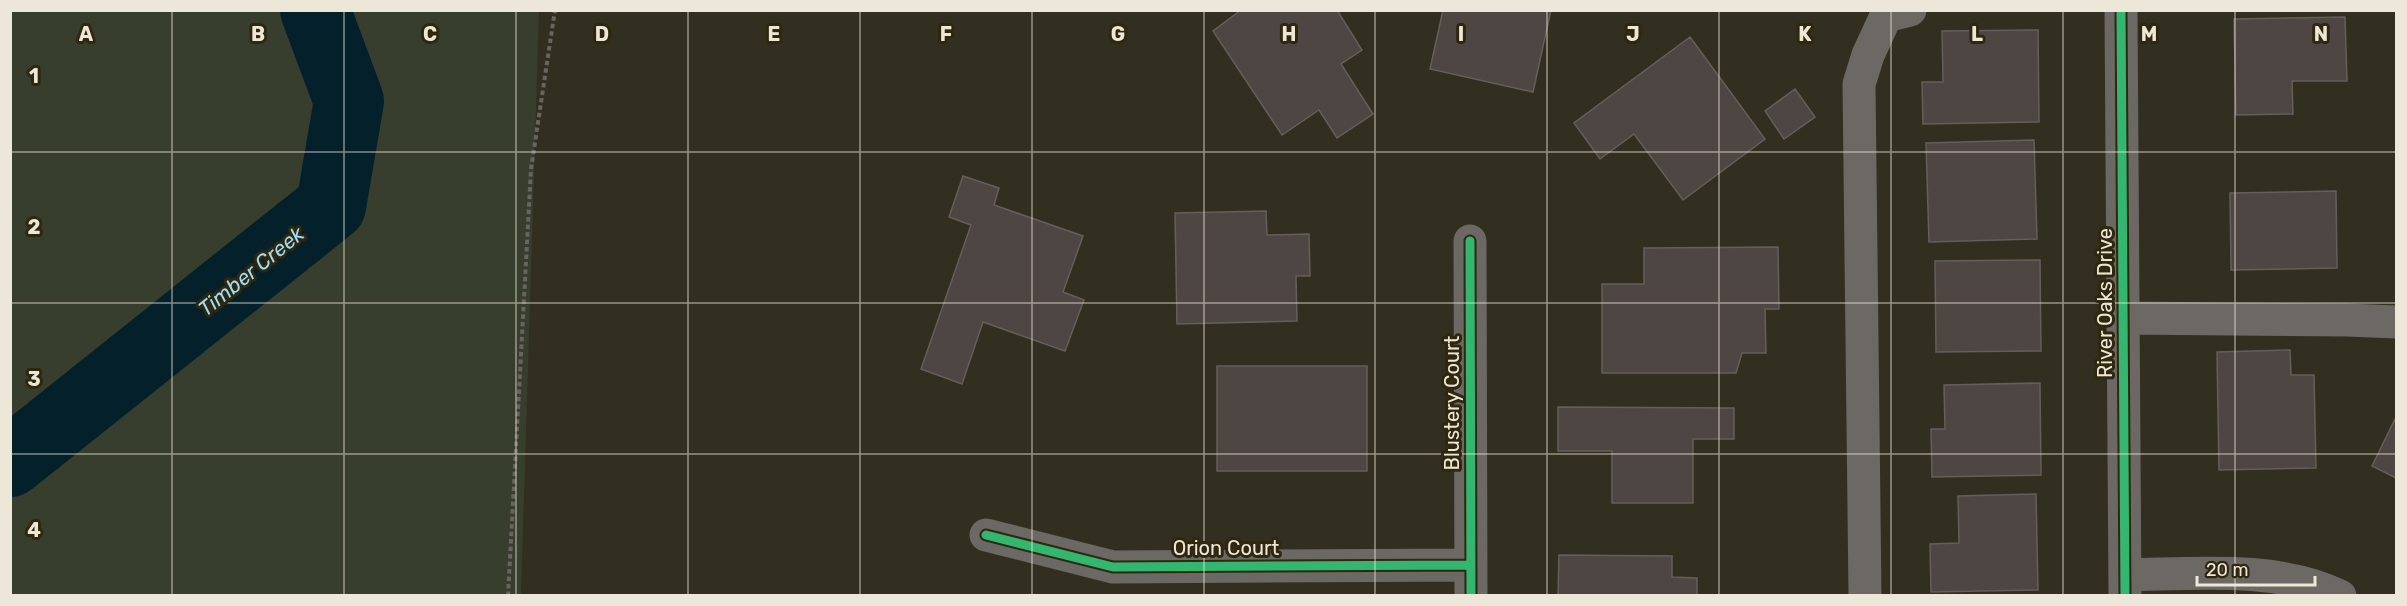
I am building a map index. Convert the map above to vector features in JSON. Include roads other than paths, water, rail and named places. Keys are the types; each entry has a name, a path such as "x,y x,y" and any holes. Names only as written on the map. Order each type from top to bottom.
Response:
{"street":[{"path":"1865,596 1859,84 1868,55 1886,16 1910,10"},
{"name":"River Oaks Drive","path":"2121,10 2125,585"},
{"name":"Blustery Court","path":"1470,241 1471,580"},
{"path":"2123,318 2397,322"},
{"name":"Orion Court","path":"986,535 1113,567 1471,580"},
{"path":"2125,585 2236,573 2283,578 2340,596"}],"waterway":[{"name":"Timber Creek","path":"10,462 331,206 349,101 315,10"}]}
